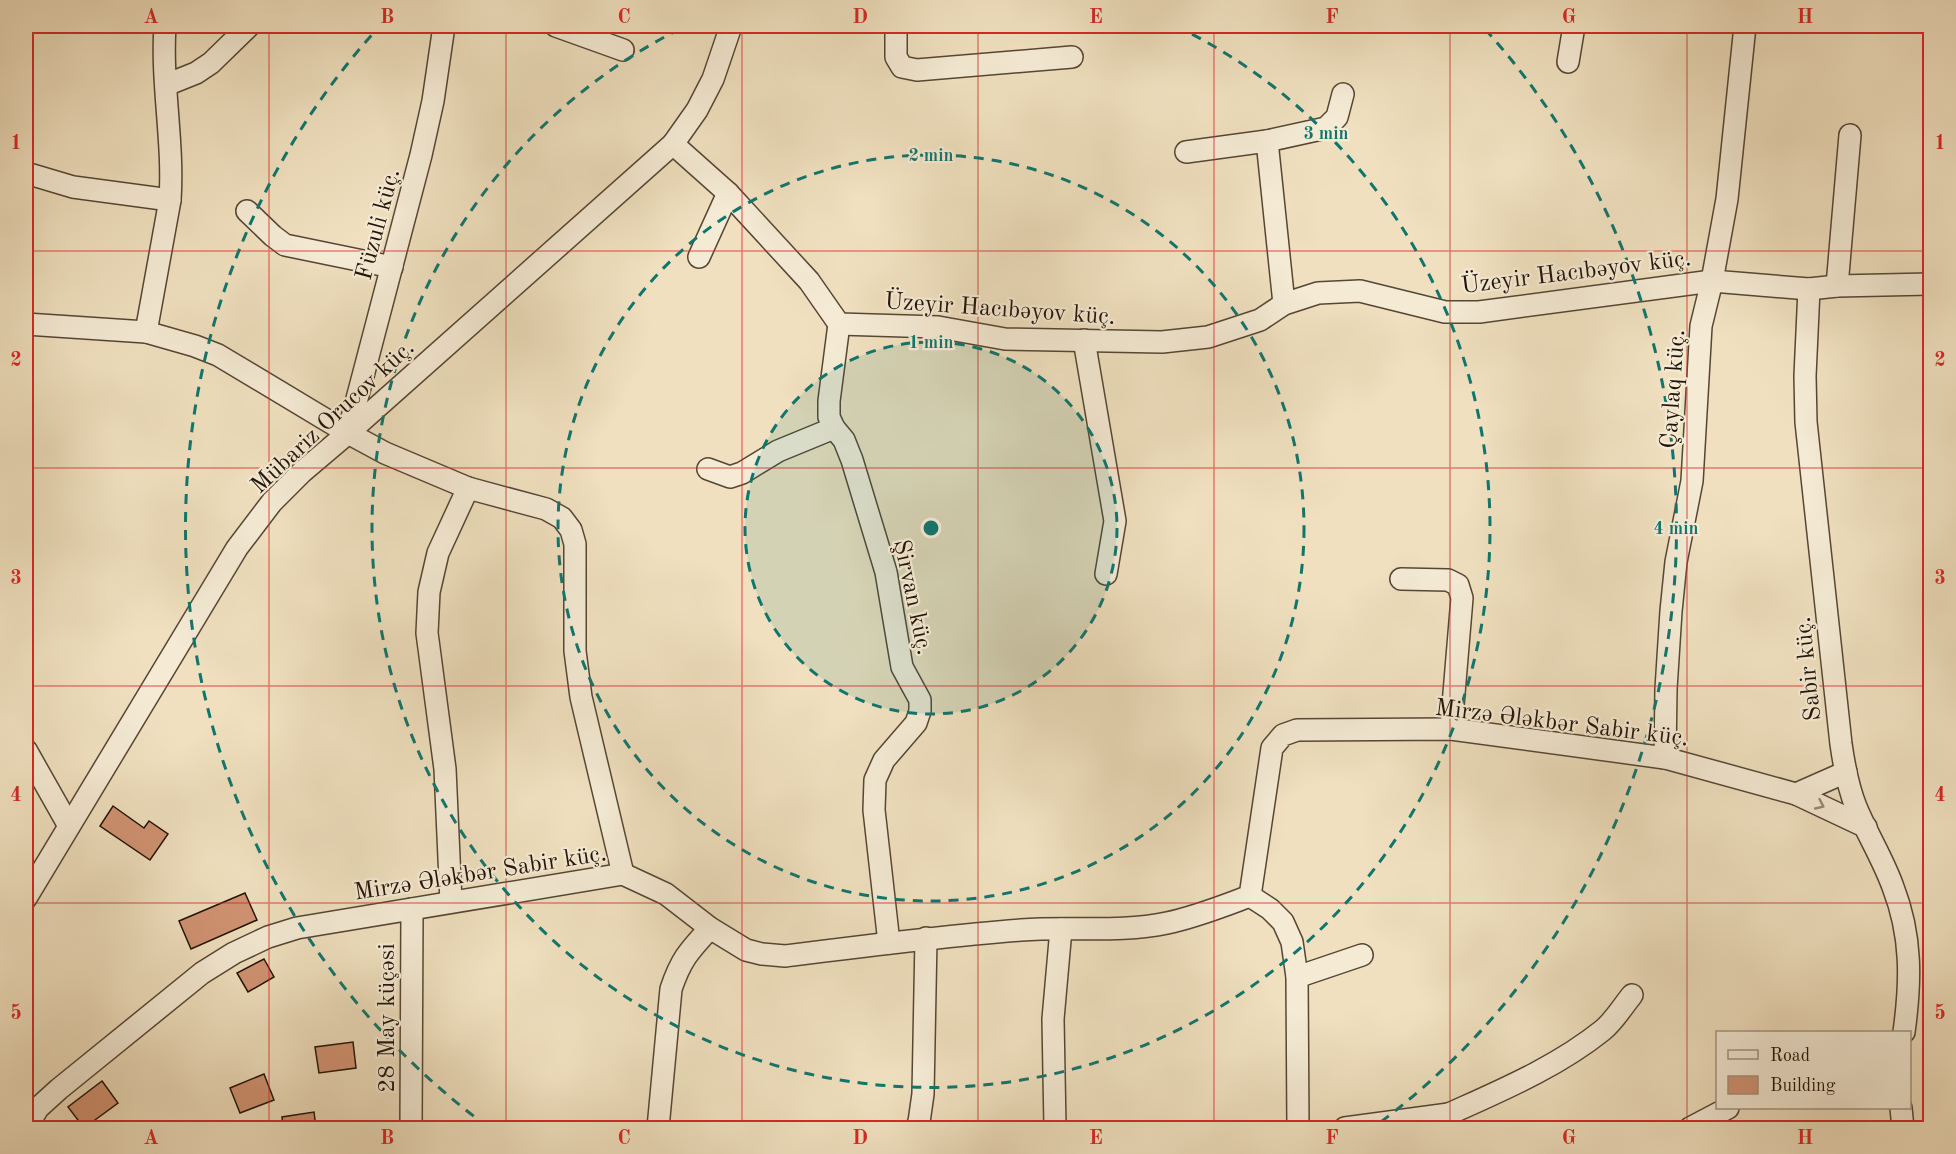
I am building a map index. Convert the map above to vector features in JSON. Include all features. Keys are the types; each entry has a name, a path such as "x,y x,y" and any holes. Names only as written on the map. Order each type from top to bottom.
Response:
{"street":[{"path":"146,332 172,180 165,26"},
{"path":"166,85 196,74 211,63 249,26"},
{"name":"Füzuli küç.","path":"348,433 421,154 433,101 444,26"},
{"path":"556,26 624,50"},
{"name":"Mübariz Orucov küç.","path":"26,898 237,548 272,502 302,472 672,144 697,110 713,78 731,26"},
{"path":"896,26 896,57 902,67 917,70 1072,57"},
{"path":"1568,63 1574,26"},
{"name":"Çaylaq küç.","path":"1665,758 1666,689 1676,562 1692,480 1701,326 1727,199 1745,26"},
{"path":"1186,152 1267,141 1326,128 1337,117 1343,94"},
{"path":"1837,286 1850,135"},
{"path":"1267,141 1284,304"},
{"path":"672,144 728,194 809,281 839,324"},
{"path":"26,173 73,188 170,200"},
{"path":"699,257 728,194"},
{"path":"247,211 285,245 392,267"},
{"name":"Üzeyir Hacıbəyov küç.","path":"839,324 938,327 1005,339 1162,342 1208,337 1260,320 1284,304 1318,293 1360,291 1445,312 1479,312 1712,281 1809,289 1837,286 1930,284"},
{"name":"Sabir küç.","path":"1809,289 1805,376 1806,422 1839,732 1854,801 1890,879 1904,920 1909,953 1910,994 1904,1031"},
{"path":"26,324 146,332 195,346 218,355 385,453 468,488 546,509 562,518 571,530 575,544 575,651 581,697 623,874"},
{"name":"Şirvan küç.","path":"839,324 828,401 829,417 834,428 844,440 852,460 886,572 902,667 920,700 920,711 916,723 884,760 875,780 874,810 889,943"},
{"path":"1084,340 1115,520 1106,573"},
{"path":"708,469 729,477 742,473 778,451 834,428"},
{"path":"450,902 445,769 427,633 429,592 438,553 468,488"},
{"path":"1401,579 1448,580 1458,585 1462,598 1450,729"},
{"name":"Mirzə Ələkbər Sabir küç.","path":"26,1128 38,1108 59,1089 202,973 234,953 268,937 297,928 623,874 666,894 710,928 746,950 785,956 926,938 1025,929 1122,928 1167,924 1201,914 1250,897 1272,748 1283,735 1297,730 1450,729 1665,758 1796,794 1866,827"},
{"path":"26,750 69,826"},
{"path":"1796,794 1846,772"},
{"path":"1250,897 1270,909 1283,922 1292,942 1297,977 1299,1128"},
{"name":"28 May küçəsi","path":"411,1128 412,909"},
{"path":"658,1128 671,988 678,967 710,928"},
{"path":"1055,1128 1053,1019 1061,928"},
{"path":"916,1128 923,1094 926,938"},
{"path":"1297,977 1362,955"},
{"path":"1345,1128 1450,1121 1567,1056 1605,1028 1632,995"},
{"path":"1690,1128 1724,1109"},
{"path":"1901,1109 1903,1128"}],"building":[{"path":"113,806 144,828 149,821 168,834 150,860 100,826"},
{"path":"245,893 257,920 191,949 179,921"},
{"path":"264,959 274,977 248,992 237,973"},
{"path":"353,1042 356,1068 319,1073 315,1047"},
{"path":"264,1074 274,1100 240,1113 230,1088"},
{"path":"102,1081 118,1103 84,1128 68,1107"},
{"path":"314,1112 316,1128 283,1128 282,1117"}]}
